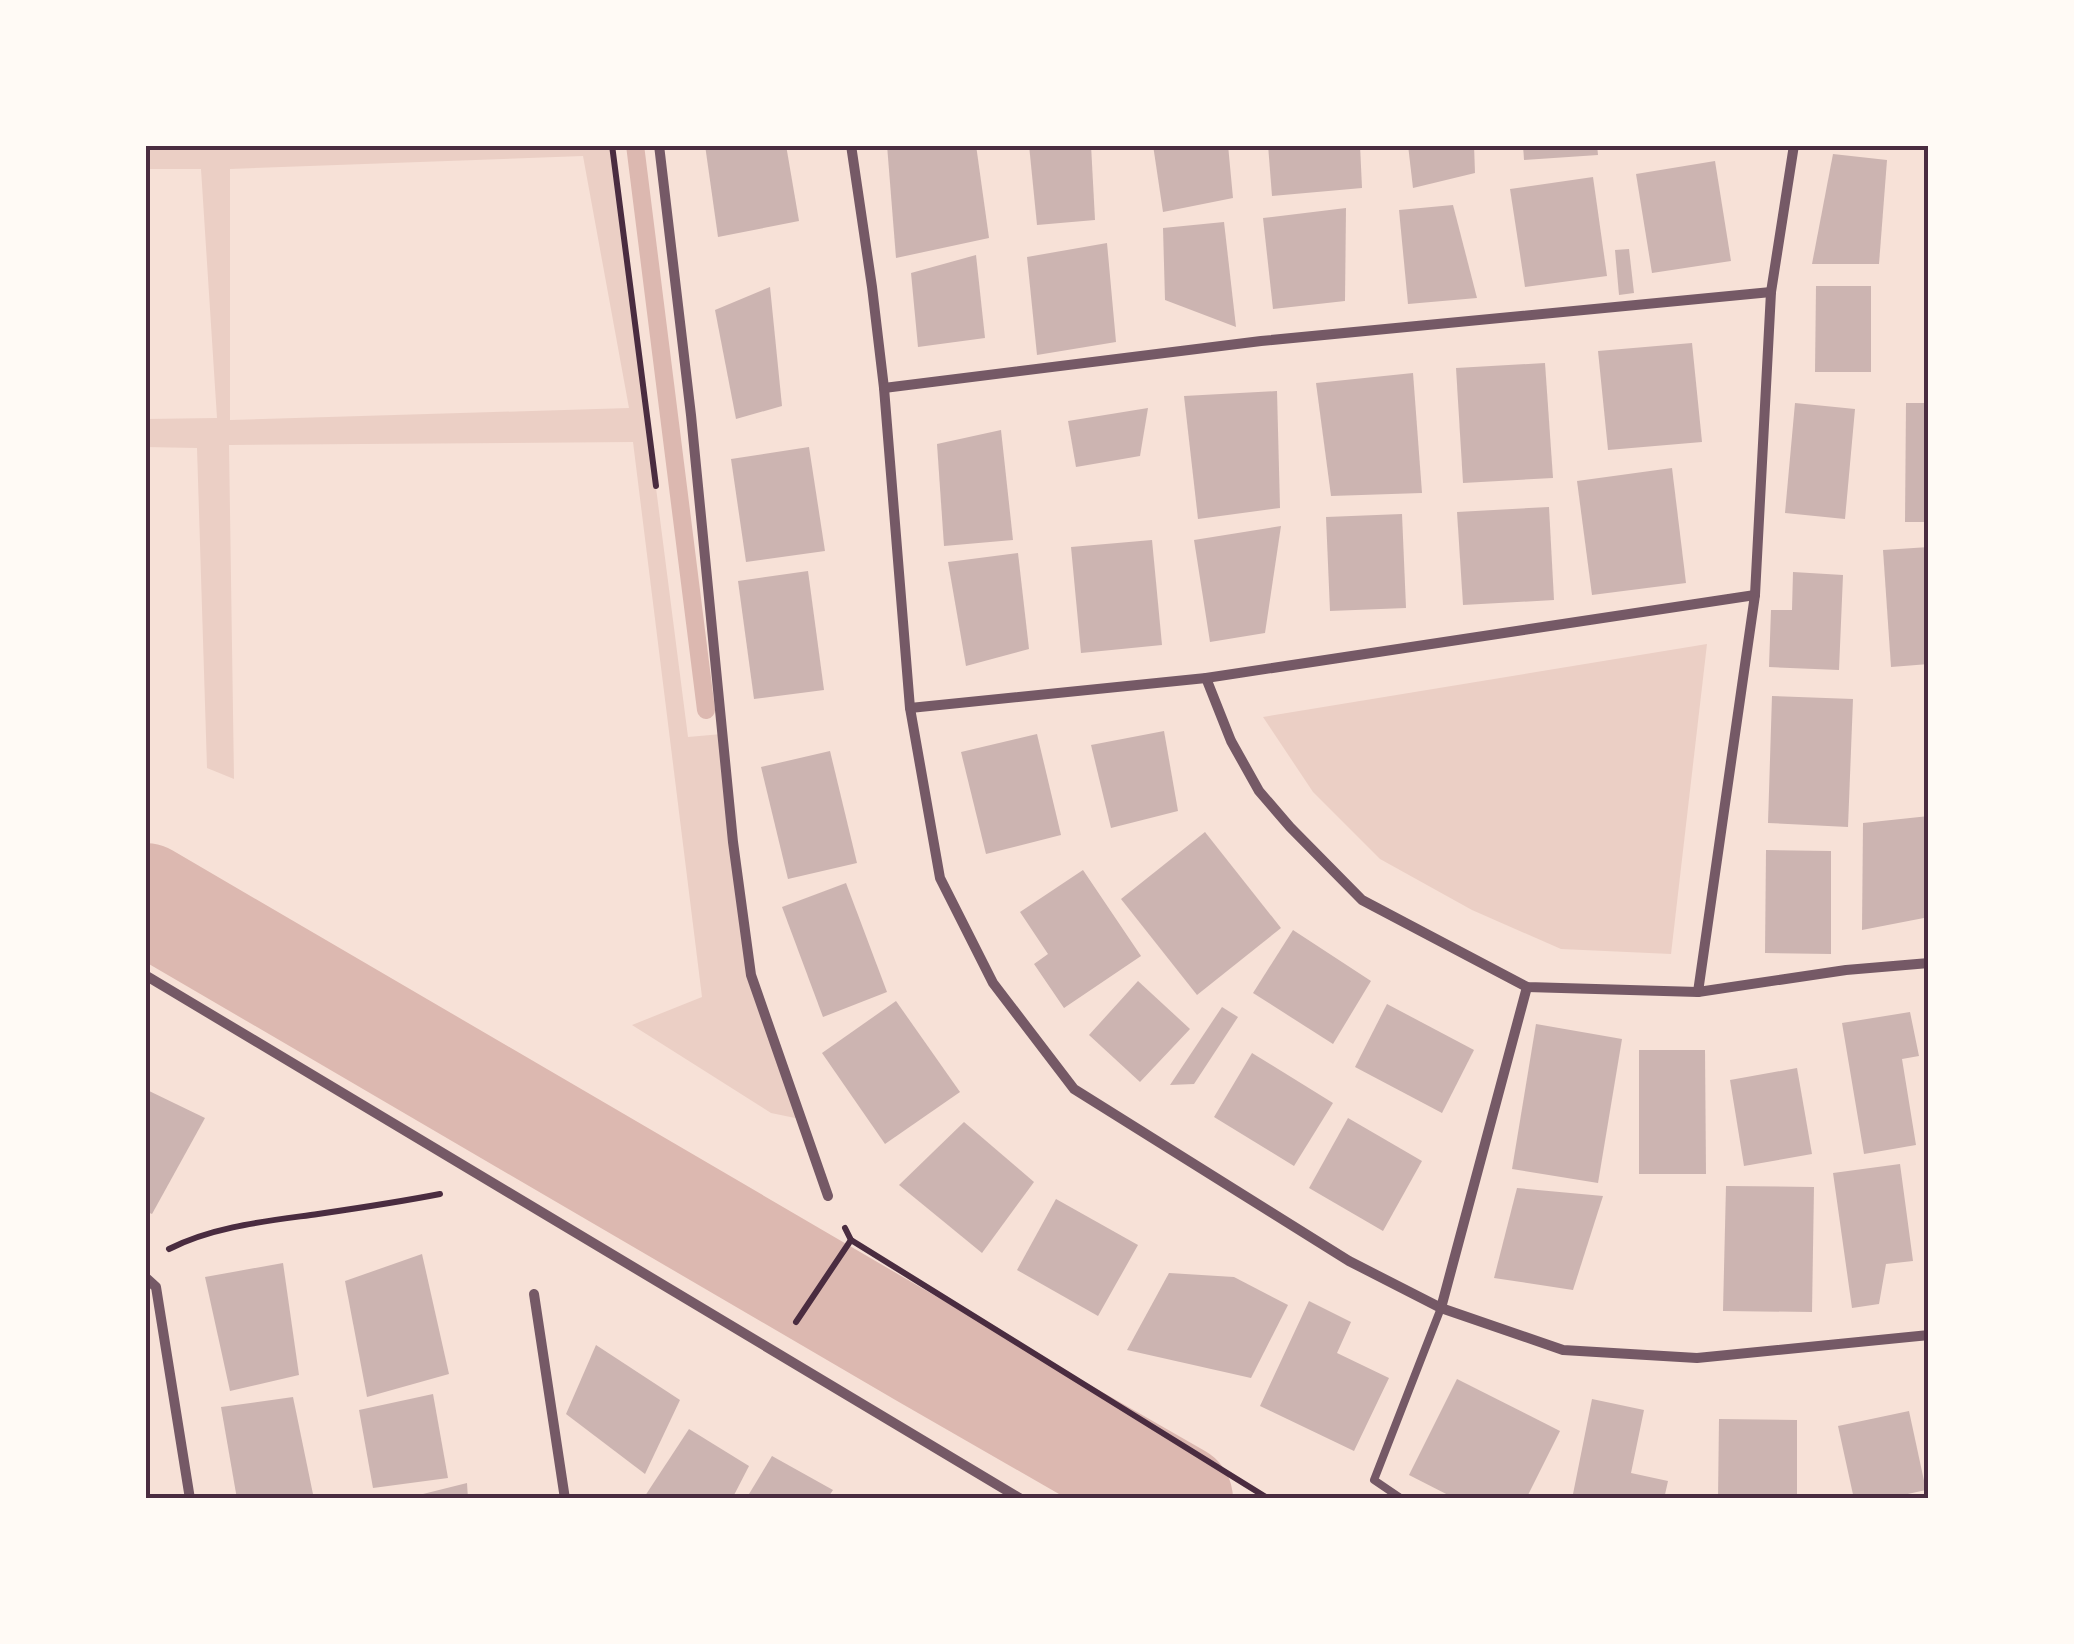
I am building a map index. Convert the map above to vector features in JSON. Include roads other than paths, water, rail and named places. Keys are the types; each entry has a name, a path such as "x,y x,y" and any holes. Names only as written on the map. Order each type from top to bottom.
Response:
{"street":[{"path":"659,145 733,842 752,975 828,1196"},
{"path":"851,145 884,388 910,708 940,878 993,982 1074,1089 1349,1261 1441,1308 1563,1350 1697,1358 1929,1335"},
{"path":"1698,992 1755,595 1771,292 1794,145"},
{"path":"884,388 1261,341 1771,292"},
{"path":"910,708 1206,678 1755,595"},
{"path":"1206,678 1231,741 1259,790 1362,900 1527,987 1698,992 1846,970 1929,963"},
{"path":"145,975 1021,1499"},
{"path":"1441,1308 1527,987"},
{"path":"145,1276 156,1287 190,1499"},
{"path":"534,1294 566,1499"}],"lane":[{"path":"1402,1499 1374,1480 1441,1308"}],"waterway":[{"path":"635,145 706,710"},
{"path":"145,898 1178,1499"}]}
